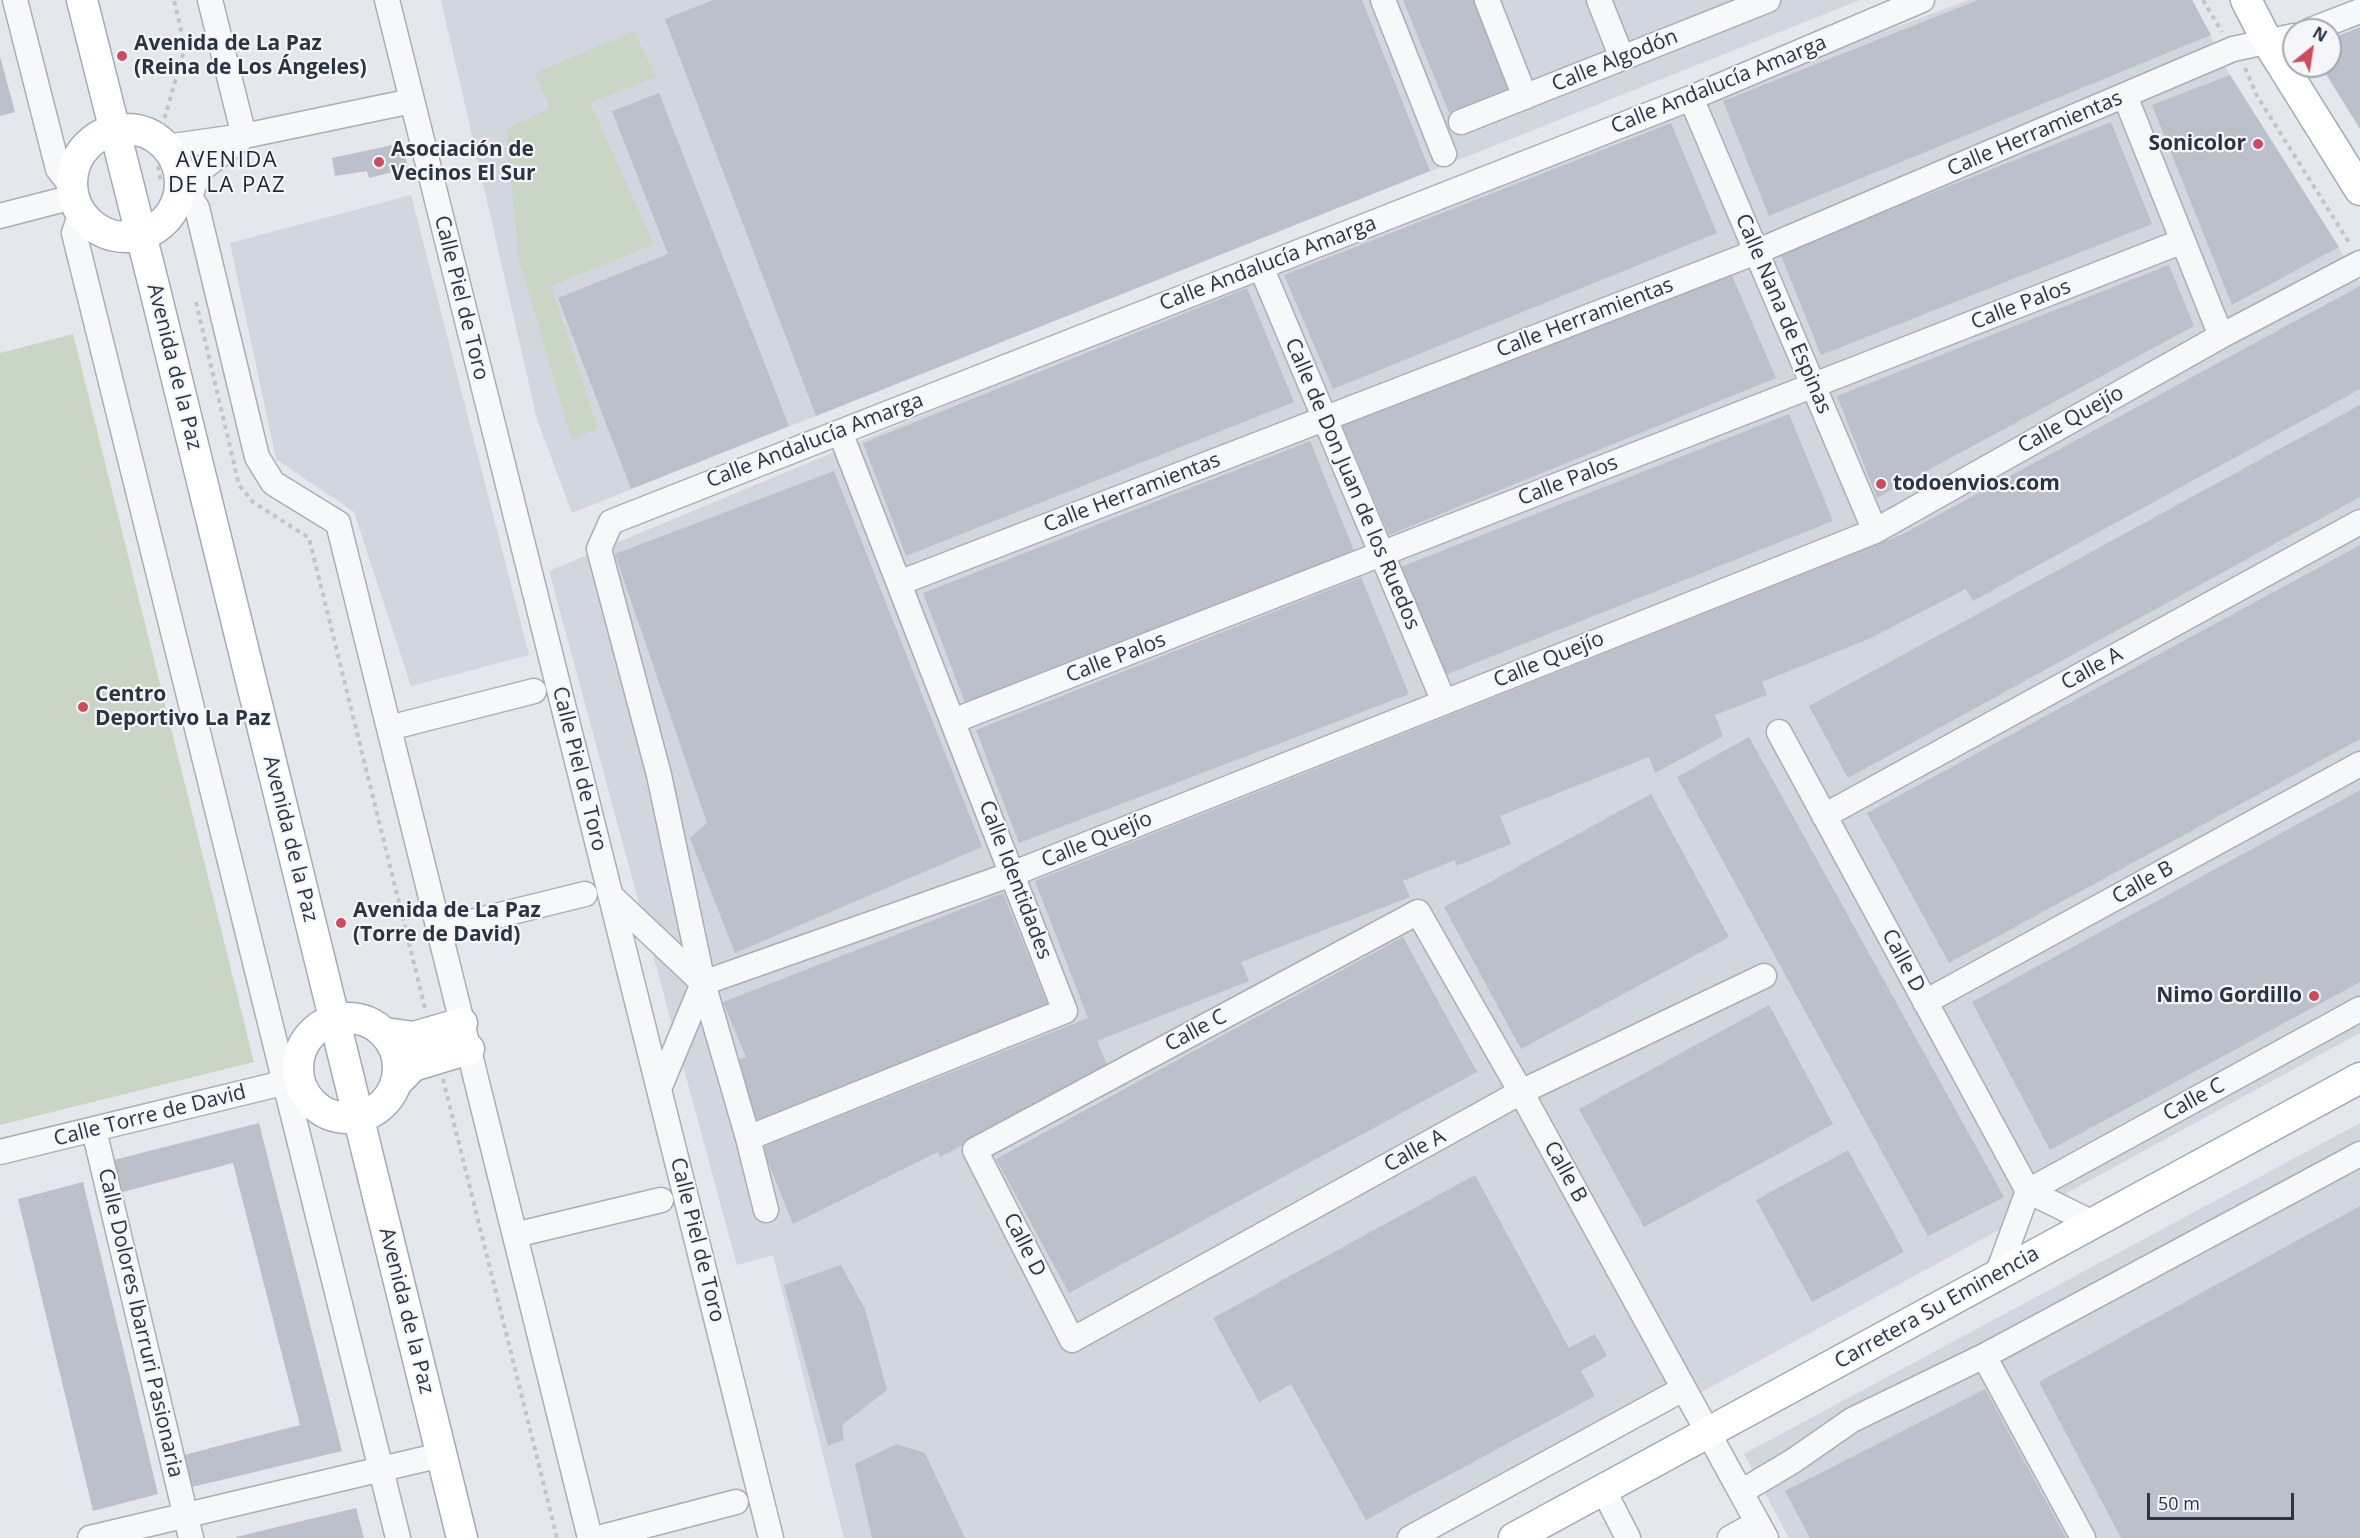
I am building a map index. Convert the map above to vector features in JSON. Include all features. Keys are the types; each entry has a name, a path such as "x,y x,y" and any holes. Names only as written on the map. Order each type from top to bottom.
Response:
{"main road":[{"name":"Avenida de la Paz","path":"82,0 462,1538"},
{"path":"2246,0 2280,39 2360,190"},
{"path":"130,129 145,133 162,143 178,170 182,199 168,218 156,229 124,238 107,234 92,226 75,199 75,165 87,145 114,130 130,129"},
{"path":"397,1082 398,1065 394,1048 385,1034 370,1023 354,1018 334,1020 322,1025 310,1035 302,1048 292,1080 316,1106 329,1115 345,1118 358,1117 377,1110 389,1098 397,1082 435,1045 465,1036"},
{"path":"385,1034 414,1036 435,1045"},
{"name":"Carretera Su Eminencia","path":"1514,1538 2360,1078"}],"street":[{"path":"15,0 57,169 75,199 74,233 292,1080 398,1538"},
{"path":"210,0 244,136"},
{"name":"Calle Piel de Toro","path":"387,0 771,1538"},
{"path":"1383,0 1444,154"},
{"path":"1487,0 1525,97"},
{"path":"1599,0 1622,58"},
{"name":"Calle Algodón","path":"1461,122 1622,58 1714,10 1768,0"},
{"name":"Calle Andalucía Amarga","path":"704,983 659,775 599,549 611,522 1691,98 1922,0"},
{"path":"2342,18 2360,11"},
{"name":"Calle Herramientas","path":"899,583 1756,252 2232,49 2280,39"},
{"path":"2125,96 2221,336"},
{"name":"Calle Nana de Espinas","path":"1691,98 1875,531"},
{"path":"162,143 244,136 412,101"},
{"path":"244,136 200,171 182,199 197,208 257,457 273,483 338,523 590,1538"},
{"path":"0,216 75,199"},
{"name":"Calle Palos","path":"953,721 2183,241"},
{"name":"Calle Quejío","path":"704,983 1012,874 1875,531 2357,257"},
{"name":"Calle de Don Juan de los Ruedos","path":"1261,267 1444,702"},
{"name":"Calle Identidades","path":"748,1138 1065,1011 840,432"},
{"name":"Calle A","path":"1824,816 2360,522"},
{"path":"389,728 534,691"},
{"name":"Calle D","path":"1779,732 2028,1191"},
{"name":"Calle B","path":"1925,1002 2360,764"},
{"path":"439,930 585,894"},
{"path":"611,896 704,983 766,1210"},
{"name":"Calle B","path":"1418,912 1521,1092 1762,1530"},
{"name":"Calle C","path":"975,1150 1418,912"},
{"name":"Calle A","path":"1072,1340 1521,1092 1764,976"},
{"path":"659,1089 704,983"},
{"name":"Calle C","path":"2028,1191 2360,1009"},
{"name":"Calle Torre de David","path":"0,1152 292,1080"},
{"name":"Calle Dolores Ibarruri Pasionaria","path":"94,1130 188,1527"},
{"name":"Calle D","path":"975,1150 1072,1340"},
{"path":"1741,1492 1793,1461 1852,1420 1984,1356 2360,1154"},
{"path":"1997,1275 2028,1191 2093,1224"},
{"path":"515,1235 661,1200"},
{"path":"1984,1356 2083,1538"},
{"path":"1410,1538 1683,1389"},
{"path":"90,1538 188,1527 381,1469 441,1455"},
{"path":"1603,1489 1628,1538"},
{"path":"598,1538 736,1502"},
{"path":"1732,1538 1762,1530"}],"path":[{"path":"174,0 185,47 162,143 156,152 163,191 182,199"},
{"path":"2203,0 2250,76 2257,96 2357,257"},
{"path":"196,299 239,485 253,502 309,538 557,1538"}],"shaded area":[{"path":"441,0 1860,0 572,513 537,419"},
{"path":"1968,0 2192,0 2230,75 2360,282 2360,1033 1434,1538 844,1538 773,1255 737,1265 549,571 1450,195"},
{"path":"411,195 529,655 411,686 354,512 276,459 230,243"},
{"path":"2360,1123 2360,1538 1789,1538 1744,1454"}],"green space":[{"path":"634,31 656,77 590,103 654,244 551,286 598,428 572,440 519,259 506,129 550,108 535,73"},
{"name":"Centro Deportivo La Paz","path":"73,334 254,1062 0,1125 0,353"}],"building":[{"path":"713,0 1362,0 1430,171 816,416 665,19"},
{"path":"1403,0 1474,0 1510,89 1449,113"},
{"path":"1978,0 2192,0 2211,35 1769,216 1723,101"},
{"path":"2360,27 2360,129 2328,78 2342,78 2342,34"},
{"path":"0,56 15,112 0,116"},
{"path":"2230,75 2339,247 2232,305 2152,105"},
{"path":"659,93 789,426 631,489 558,298 668,254 612,111"},
{"path":"2111,122 2152,224 1821,355 1780,253"},
{"path":"1671,123 1717,233 1333,389 1284,275"},
{"name":"Asociación de Vecinos El Sur","path":"402,143 408,168 369,178 367,171 335,176 332,158"},
{"path":"2169,265 2194,326 1877,498 1837,396"},
{"path":"1730,271 1776,378 1389,535 1341,422"},
{"path":"2360,286 2360,389 1973,601 1966,589 1871,638 1762,682 1767,695 1715,715 1723,736 1655,773 1649,757 1500,816 1511,844 1456,866 1455,860 1403,881 1410,897 1241,962 1249,981 1097,1041 1108,1067 940,1157 938,1152 793,1224 762,1147 1088,1018 1035,881 1903,534"},
{"path":"1247,288 1294,402 906,556 863,443"},
{"path":"2360,405 2360,497 1848,778 1809,706"},
{"path":"1789,414 1833,521 1445,675 1401,567"},
{"path":"1310,441 1355,553 966,705 923,593"},
{"path":"834,471 982,847 735,953 690,838 707,823 615,554"},
{"path":"2360,545 2360,739 1949,963 1867,813"},
{"path":"1361,577 1409,694 1019,843 976,730"},
{"path":"1749,737 2004,1197 1928,1236 1677,777"},
{"path":"2360,790 2360,982 2050,1150 1972,1002"},
{"path":"1651,794 1729,937 1521,1049 1444,907"},
{"path":"1003,893 1049,1008 755,1123 732,1063 746,1057 723,1002"},
{"path":"1403,937 1477,1072 1069,1293 996,1159"},
{"path":"1769,1005 1833,1124 1644,1227 1579,1109"},
{"path":"259,1123 342,1451 192,1487 184,1455 300,1425 233,1163 119,1193 110,1161"},
{"path":"1848,1150 1904,1252 1812,1302 1756,1200"},
{"path":"1475,1175 1569,1348 1595,1334 1607,1356 1581,1371 1595,1396 1366,1520 1291,1384 1259,1402 1213,1318"},
{"path":"83,1182 158,1494 93,1511 18,1199"},
{"path":"2360,1206 2360,1538 2121,1538 2039,1382"},
{"path":"841,1265 865,1309 887,1390 842,1425 844,1440 828,1446 784,1285"},
{"path":"1985,1389 2066,1538 1810,1538 1785,1491"},
{"path":"897,1444 925,1453 965,1538 872,1538 855,1464"},
{"path":"356,1508 364,1538 236,1538 236,1537"}],"place":[{"name":"Avenida de La Paz (Reina de Los Ángeles)","path":"122,56"},
{"name":"Sonicolor","path":"2258,144"},
{"name":"Asociación de Vecinos El Sur","path":"379,162"},
{"name":"todoenvios.com","path":"1881,484"},
{"name":"Centro Deportivo La Paz","path":"83,707"},
{"name":"Avenida de La Paz (Torre de David)","path":"341,923"},
{"name":"Nimo Gordillo","path":"2314,996"}],"district":[{"name":"AVENIDA DE LA PAZ","path":"227,174"}]}
